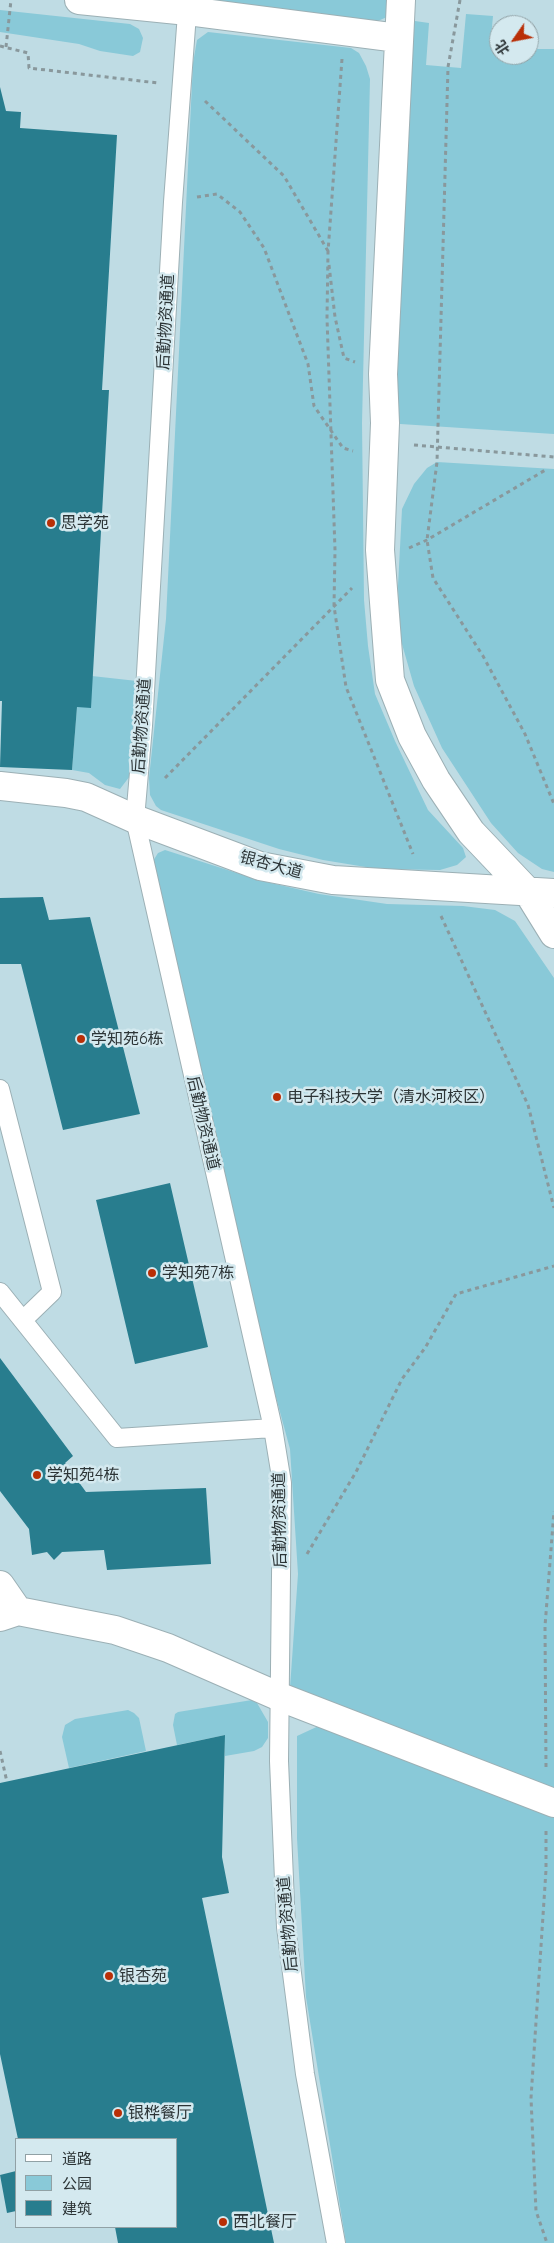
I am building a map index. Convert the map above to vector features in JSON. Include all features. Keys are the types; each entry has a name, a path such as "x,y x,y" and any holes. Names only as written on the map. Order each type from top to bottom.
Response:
{"street":[{"path":"79,0 188,5 398,38"},
{"path":"400,0 384,374 381,559 390,680 412,736 436,780 472,832 541,893 554,934"},
{"name":"银杏大道","path":"0,786 86,797 135,819 260,866 333,880 541,893"},
{"path":"0,1586 9,1614 124,1632 168,1648 280,1697 550,1801"}],"lane":[{"name":"后勤物资通道","path":"188,5 173,202 144,716 135,819 273,1428 282,1484 278,1761 286,1926 305,2074 336,2243"},
{"path":"0,1089 52,1292 23,1320"},
{"path":"0,1292 117,1438 273,1428"}],"path":[{"path":"6,46 11,0"},
{"path":"460,0 448,67 437,448 427,540 433,578 483,656 525,734 554,804"},
{"path":"0,46 28,53 29,68 181,86 210,104 284,176 328,252 335,317 344,358 384,374"},
{"path":"173,202 217,194 240,212 264,248 308,364 314,406 343,448 384,450 437,448 554,457"},
{"path":"162,782 381,559 427,540 547,469"},
{"path":"281,1585 294,1572 333,1513 356,1472 402,1379 425,1348 456,1294 554,1266"},
{"path":"547,2243 536,2211 531,2098 550,1801 546,1626 554,1511"},
{"path":"0,1751 7,1782"}],"shaded area":[{"name":"电子科技大学（清水河校区）","path":"0,0 554,0 554,2243 0,2243"}],"green space":[{"path":"207,0 389,0 387,17 371,24"},
{"path":"0,10 130,24 139,29 143,38 140,52 133,56 100,51 79,44 0,32"},
{"path":"466,14 489,16 489,65 539,65 539,49 554,49 554,434 385,423 408,20 429,23 426,65 461,68"},
{"path":"208,32 351,48 359,53 370,79 362,423 364,600 368,646 375,694 395,741 428,810 463,848 466,857 457,865 440,870 378,869 323,860 279,849 161,810 156,806 150,795 149,778 166,619 193,63 197,40"},
{"path":"437,462 554,469 554,872 542,869 518,853 491,823 442,748 414,686 400,637 398,586 402,509 414,484 427,468"},
{"path":"92,676 137,681 133,772 120,789 105,785 89,773 72,770 77,707"},
{"path":"165,850 262,881 319,894 387,904 463,906 495,910 515,921 554,978 554,1797 290,1688 298,1574 290,1449 267,1364 153,861 158,853"},
{"path":"252,1700 257,1703 268,1722 268,1738 262,1747 254,1751 225,1756 225,1735 177,1745 173,1725 175,1714 178,1712"},
{"path":"128,1710 139,1718 146,1751 69,1768 62,1737 65,1725 75,1719"},
{"path":"323,1724 554,1804 554,2243 346,2243 306,1997 297,1838 297,1736"}],"building":[{"name":"思学苑","path":"0,87 6,111 21,112 20,128 117,135 102,390 109,390 91,708 77,707 72,770 0,767 2,701 0,701"},
{"name":"学知苑6栋","path":"43,897 49,920 90,917 140,1114 63,1130 21,964 0,964 0,898"},
{"name":"学知苑7栋","path":"170,1183 208,1347 135,1364 96,1200"},
{"name":"学知苑4栋","path":"0,1358 73,1456 65,1463 86,1492 206,1488 211,1564 107,1570 104,1550 62,1552 54,1560 47,1552 32,1555 29,1529 0,1491"},
{"name":"银杏苑","path":"225,1735 222,1857 229,1893 202,1898 274,2243 118,2243 115,2228 178,2228 178,2138 18,2138 0,2054 0,1783"},
{"path":"15,2171 15,2211 7,2213 0,2175"}],"place":[{"name":"思学苑","path":"51,523"},
{"name":"学知苑6栋","path":"81,1039"},
{"name":"电子科技大学（清水河校区）","path":"277,1097"},
{"name":"学知苑7栋","path":"152,1273"},
{"name":"学知苑4栋","path":"37,1475"},
{"name":"银杏苑","path":"109,1976"},
{"name":"银桦餐厅","path":"118,2113"},
{"name":"西北餐厅","path":"223,2222"}]}
